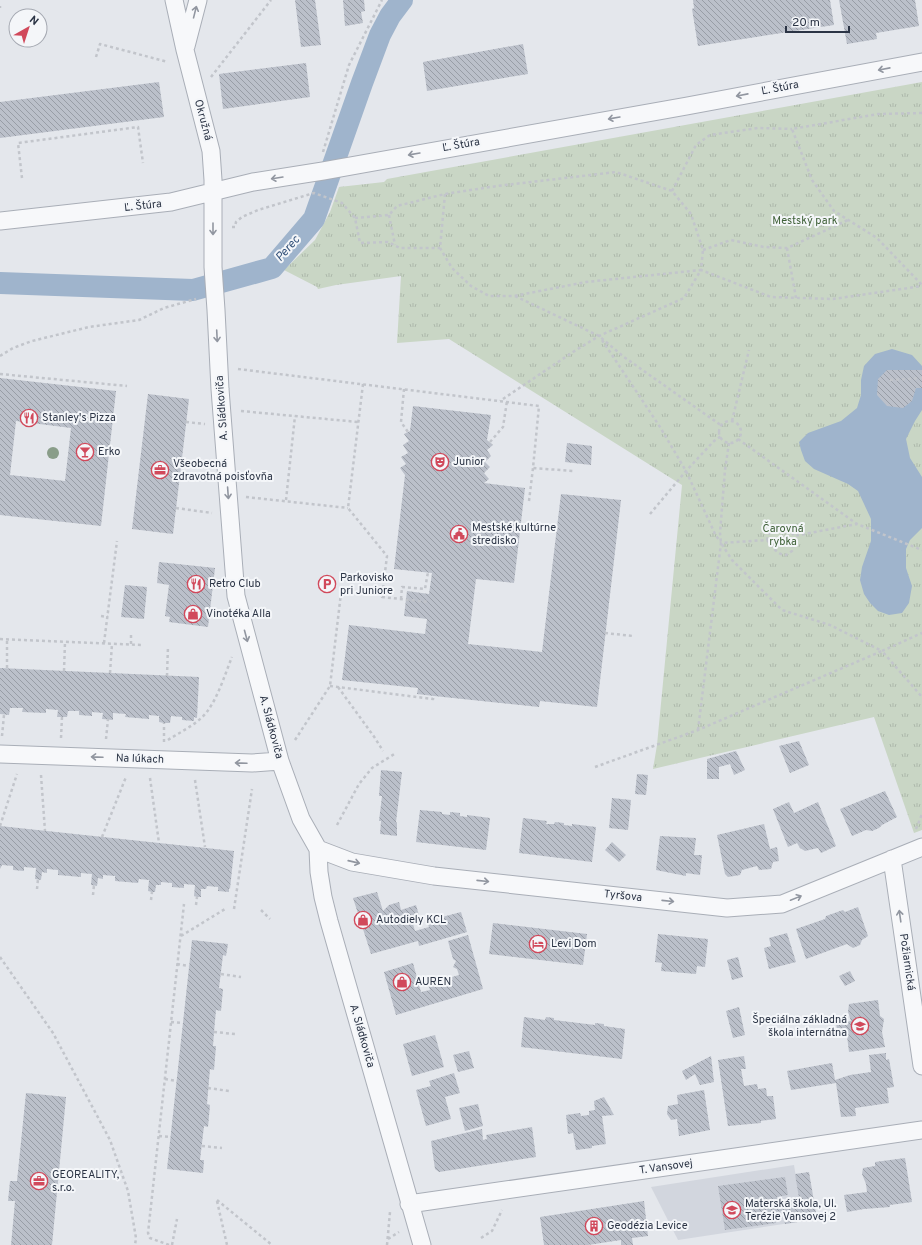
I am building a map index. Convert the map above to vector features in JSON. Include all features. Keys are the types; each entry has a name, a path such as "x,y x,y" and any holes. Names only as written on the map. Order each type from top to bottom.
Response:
{"street":[{"name":"Okružná","path":"174,0 185,50 211,151 213,191"},
{"name":"Okružná","path":"185,50 198,0"},
{"name":"Ľ. Štúra","path":"0,221 171,202 253,182 323,171 687,106 922,62"},
{"name":"A. Sládkoviča","path":"213,191 213,268 209,297 220,389 236,596 277,753 301,818 318,849 319,872 323,897 422,1245"},
{"name":"Na lúkach","path":"1,746 252,763 277,753"},
{"name":"Tyršova","path":"318,849 352,862 434,876 727,908 782,904 892,859 918,840"},
{"name":"Požiarnická","path":"892,859 922,1066"},
{"name":"T. Vansovej","path":"410,1204 922,1130"}],"path":[{"path":"210,78 270,0"},
{"path":"326,144 349,65 382,0"},
{"path":"96,58 100,44 171,63"},
{"path":"672,191 696,145 710,135 758,128 792,129 878,114 922,113"},
{"path":"22,178 18,143 138,127 144,163"},
{"path":"792,129 812,180 834,211 877,238 922,285"},
{"path":"355,218 389,215 397,206 444,194 497,186 616,172 672,191 692,214 703,250 701,270 684,298 599,336 500,401"},
{"path":"235,227 236,222 242,217 258,210 314,193 342,203 355,218 360,243 388,242 400,248 440,248"},
{"path":"444,194 440,248 452,268 471,286 489,296 514,296 586,282 701,270 771,297 832,299 922,285"},
{"path":"389,215 395,245"},
{"path":"703,250 731,240 764,247 787,248 849,220"},
{"path":"787,248 796,298"},
{"path":"514,296 599,336 624,357 722,426"},
{"path":"0,356 12,348 32,340 89,327 139,320 164,308 209,297"},
{"path":"599,336 660,427 686,471 716,536 732,560 782,610 830,625 882,650 922,697"},
{"path":"732,421 749,350"},
{"path":"238,369 539,406 529,501"},
{"path":"0,374 126,386"},
{"path":"890,380 922,378"},
{"path":"348,508 363,384"},
{"path":"404,389 401,422 408,432"},
{"path":"490,442 503,427 507,401"},
{"path":"239,411 358,422"},
{"path":"286,500 295,416"},
{"path":"732,421 737,424 741,430 741,433 738,439 729,443 726,442 721,436 720,429 726,422 732,421"},
{"path":"186,422 209,425"},
{"path":"650,514 686,471 714,441 721,436"},
{"path":"738,439 857,524 922,550"},
{"path":"698,730 721,543 720,533 725,470 729,443"},
{"path":"533,468 573,471"},
{"path":"242,496 348,508 387,556 382,597 428,602"},
{"path":"176,508 214,513"},
{"path":"794,536 857,524"},
{"path":"780,525 787,526 794,536 792,551 786,555 782,555 777,552 767,540 773,528 780,525"},
{"path":"721,543 767,540"},
{"path":"104,643 117,541"},
{"path":"401,599 402,587 426,590 428,572"},
{"path":"293,743 330,686 341,593"},
{"path":"101,616 108,617"},
{"path":"605,633 633,636"},
{"path":"595,767 698,730 922,633"},
{"path":"131,635 131,644"},
{"path":"0,639 142,645"},
{"path":"6,668 7,640"},
{"path":"64,671 65,642"},
{"path":"110,673 112,644"},
{"path":"167,676 168,646"},
{"path":"164,742 196,722 205,713 213,701 232,657"},
{"path":"330,686 434,699 434,696"},
{"path":"338,687 383,751"},
{"path":"1,746 4,715"},
{"path":"60,742 62,717"},
{"path":"106,744 108,719"},
{"path":"163,747 164,722"},
{"path":"337,825 359,784 372,768 396,753"},
{"path":"0,826 19,769"},
{"path":"40,771 45,831"},
{"path":"102,837 127,775"},
{"path":"150,776 159,843"},
{"path":"195,778 205,847"},
{"path":"234,909 252,789"},
{"path":"918,840 922,814"},
{"path":"37,889 38,879"},
{"path":"93,895 94,885"},
{"path":"151,900 152,892"},
{"path":"196,905 197,897"},
{"path":"177,1219 170,1245 150,1238 148,1232 184,904"},
{"path":"180,936 225,909"},
{"path":"260,910 270,919"},
{"path":"0,957 53,1033 110,1140 128,1191 136,1238 135,1245"},
{"path":"177,964 190,966"},
{"path":"221,974 241,977"},
{"path":"171,1022 183,1023"},
{"path":"214,1032 235,1034"},
{"path":"165,1079 177,1081"},
{"path":"208,1088 229,1090"},
{"path":"159,1136 171,1137"},
{"path":"202,1146 222,1148"},
{"path":"227,1245 217,1200 272,1245"},
{"path":"387,1245 391,1209"},
{"path":"480,1238 492,1231 502,1209"},
{"path":"388,1240 403,1230"}],"shaded area":[{"name":"Materská škola, Ul. Terézie Vansovej 2","path":"794,1165 803,1221 678,1240 651,1187"}],"green space":[{"path":"922,82 922,830 914,833 874,717 653,769 657,745 682,485 449,339 397,343 401,276 318,289 317,287 284,270 315,240 330,212 339,187 384,182 387,179"}],"water":[{"path":"892,349 912,355 922,366 922,410 906,439 910,458 922,477 922,528 910,540 906,549 906,568 912,586 909,603 902,613 889,615 878,611 870,603 864,594 860,580 862,567 871,541 871,519 858,491 848,484 814,469 805,461 799,442 808,433 841,421 857,408 861,395 861,380 864,366 875,354"}],"building":[{"path":"295,0 315,0 321,45 301,47"},
{"path":"343,0 364,0 365,11 361,12 363,23 345,26"},
{"path":"693,0 830,0 834,25 698,46 692,9 694,8"},
{"path":"839,0 915,0 919,26 876,33 877,39 847,44"},
{"path":"523,44 528,74 427,91 423,62"},
{"path":"306,63 310,97 223,109 219,74"},
{"path":"159,82 164,117 0,138 0,102"},
{"path":"887,370 922,370 922,388 916,388 912,401 903,408 887,406 877,395 878,379"},
{"path":"0,378 116,391 101,526 0,515","holes":["16,421 71,428 65,481 10,475"]},
{"path":"148,394 189,399 173,534 132,529"},
{"name":"Mestské kultúrne stredisko","path":"413,406 491,415 487,440 493,445 487,450 491,456 485,462 490,467 484,473 489,479 484,483 525,488 514,583 476,579 468,644 542,652 561,494 621,500 597,707 540,701 539,707 434,696 417,694 418,688 342,680 349,625 425,634 427,619 404,616 407,591 429,594 432,573 394,569 405,475 400,468 406,464 401,457 408,453 403,445 409,441 404,434 410,431"},
{"path":"567,443 592,446 591,465 565,462"},
{"path":"159,562 215,568 208,627 169,622 170,617 165,616 169,585 157,583"},
{"path":"125,585 147,587 144,619 121,617"},
{"path":"0,668 199,677 197,718 194,717 194,721 182,720 182,717 171,716 170,723 164,723 159,722 159,716 149,715 149,719 125,717 126,714 113,713 113,720 102,719 103,713 92,712 92,716 79,715 79,711 68,711 67,717 57,717 58,710 46,709 46,713 22,712 23,708 10,708 9,715 0,714"},
{"path":"799,741 809,765 790,773 779,746"},
{"path":"736,751 745,770 734,775 730,764 719,767 719,779 707,779 707,759"},
{"path":"381,770 402,772 396,822 397,836 380,834 381,821 379,821 382,796 379,796"},
{"path":"637,774 648,775 646,795 635,794"},
{"path":"885,791 897,817 872,831 866,830 852,836 840,809"},
{"path":"612,798 631,800 628,830 609,828"},
{"path":"789,802 794,813 818,802 836,846 821,853 818,848 805,851 800,848 797,843 788,847 773,809"},
{"path":"420,810 442,812 442,814 450,815 450,812 460,813 460,816 467,817 467,815 490,818 486,850 416,842"},
{"path":"523,818 547,821 546,824 554,824 555,822 572,826 572,824 596,827 592,862 519,853"},
{"path":"764,824 770,849 777,847 779,861 773,862 771,869 759,870 757,866 742,870 740,875 728,877 725,874 717,835"},
{"path":"0,826 234,851 230,889 229,888 229,892 218,891 218,887 207,886 206,889 201,889 201,897 197,897 194,896 195,885 184,884 184,888 172,887 172,883 161,882 161,885 156,885 155,892 152,892 148,891 149,880 139,879 138,883 115,881 115,876 103,875 103,879 98,878 97,886 91,885 92,874 81,873 81,877 58,875 58,870 47,869 47,873 42,872 41,880 35,879 36,868 24,867 24,871 13,870 13,866 2,865 0,869"},
{"path":"660,836 696,838 694,855 702,855 700,875 686,873 686,876 656,870"},
{"path":"612,842 626,855 619,862 605,850"},
{"path":"377,892 383,911 389,905 399,902 401,910 416,905 421,922 413,924 415,931 429,927 427,921 461,912 467,932 419,946 418,941 371,954 353,898"},
{"path":"858,907 868,936 862,940 860,945 853,948 847,944 806,959 796,929 825,919 826,916 843,910 845,912"},
{"name":"Levi Dom","path":"493,923 587,934 583,965 489,954"},
{"path":"787,933 796,962 769,969 764,948 771,946 769,938"},
{"path":"658,934 708,939 705,967 697,966 696,974 661,971 662,963 655,962"},
{"path":"468,935 483,989 396,1015 384,972 413,963 421,992 430,990 428,984 459,975 457,969 453,967 456,961 453,959 448,941"},
{"path":"192,940 228,944 226,956 223,955 219,988 223,989 221,1011 216,1010 213,1046 216,1046 214,1070 210,1069 207,1104 210,1105 208,1127 204,1126 200,1160 204,1160 203,1173 167,1169"},
{"path":"738,957 743,977 732,980 727,960"},
{"path":"850,971 855,981 845,986 839,976"},
{"name":"Špeciálna základná škola internátna","path":"878,1000 880,1016 884,1019 882,1032 885,1047 849,1052 846,1028 837,1029 836,1023 851,1021 848,1012 849,1004"},
{"path":"739,1007 745,1035 733,1038 726,1011"},
{"path":"524,1017 545,1020 546,1017 554,1018 554,1020 595,1025 595,1023 604,1024 604,1026 625,1029 622,1059 521,1047"},
{"path":"435,1035 444,1067 412,1076 403,1044"},
{"path":"469,1051 474,1068 458,1072 453,1055"},
{"path":"886,1053 886,1060 889,1059 894,1087 887,1088 889,1103 855,1108 856,1116 841,1117 836,1083 791,1090 787,1071 832,1063 835,1080 850,1075 871,1072 869,1055"},
{"path":"711,1056 714,1082 700,1085 695,1074 686,1080 682,1071"},
{"path":"744,1056 746,1069 741,1069 744,1086 757,1084 758,1089 766,1088 767,1096 773,1096 776,1119 761,1121 761,1123 728,1126 718,1060"},
{"path":"454,1073 460,1093 445,1097 451,1119 426,1126 416,1090 431,1086 429,1081"},
{"path":"704,1090 710,1130 679,1136 677,1119 671,1120 667,1114 668,1106 678,1104 677,1095"},
{"path":"26,1093 66,1097 52,1245 11,1245 15,1201 8,1201 10,1181 17,1181"},
{"path":"604,1097 614,1115 602,1116 606,1144 576,1150 573,1133 568,1134 566,1115 580,1113 581,1116 589,1115 589,1111 595,1110 594,1101"},
{"path":"478,1104 483,1126 465,1131 459,1108"},
{"path":"532,1127 536,1157 439,1172 435,1169 431,1141 482,1129 483,1140 487,1139 486,1135"},
{"path":"905,1158 912,1202 890,1205 890,1207 847,1212 844,1195 867,1192 862,1174 863,1168 875,1166 875,1162"},
{"path":"809,1172 817,1219 785,1224 783,1211 775,1212 776,1223 725,1230 718,1186 785,1177 788,1195 777,1197 777,1201 799,1198 795,1174"},
{"name":"Geodézia Levice","path":"644,1201 648,1236 632,1238 633,1245 621,1245 621,1240 588,1245 544,1245 540,1217"}],"waterway":[{"name":"Perec","path":"0,283 193,290 272,268 314,219 380,35 390,16 402,0"}],"place":[{"name":"Stanley's Pizza","path":"29,418"},
{"name":"Erko","path":"85,452"},
{"name":"Junior","path":"440,462"},
{"name":"Všeobecná zdravotná poisťovňa","path":"160,470"},
{"name":"Mestské kultúrne stredisko","path":"459,534"},
{"name":"Retro Club","path":"196,584"},
{"name":"Parkovisko pri Juniore","path":"327,584"},
{"name":"Vinotéka Alla","path":"193,614"},
{"name":"Autodiely KCL","path":"363,920"},
{"name":"Levi Dom","path":"538,944"},
{"name":"AUREN","path":"402,982"},
{"name":"Špeciálna základná škola internátna","path":"860,1026"},
{"name":"GEOREALITY, s.r.o.","path":"39,1181"},
{"name":"Materská škola, Ul. Terézie Vansovej 2","path":"732,1210"},
{"name":"Geodézia Levice","path":"594,1226"}],"park label":[{"name":"Mestský park","path":"805,221"},
{"name":"Čarovná rybka","path":"783,535"}]}
